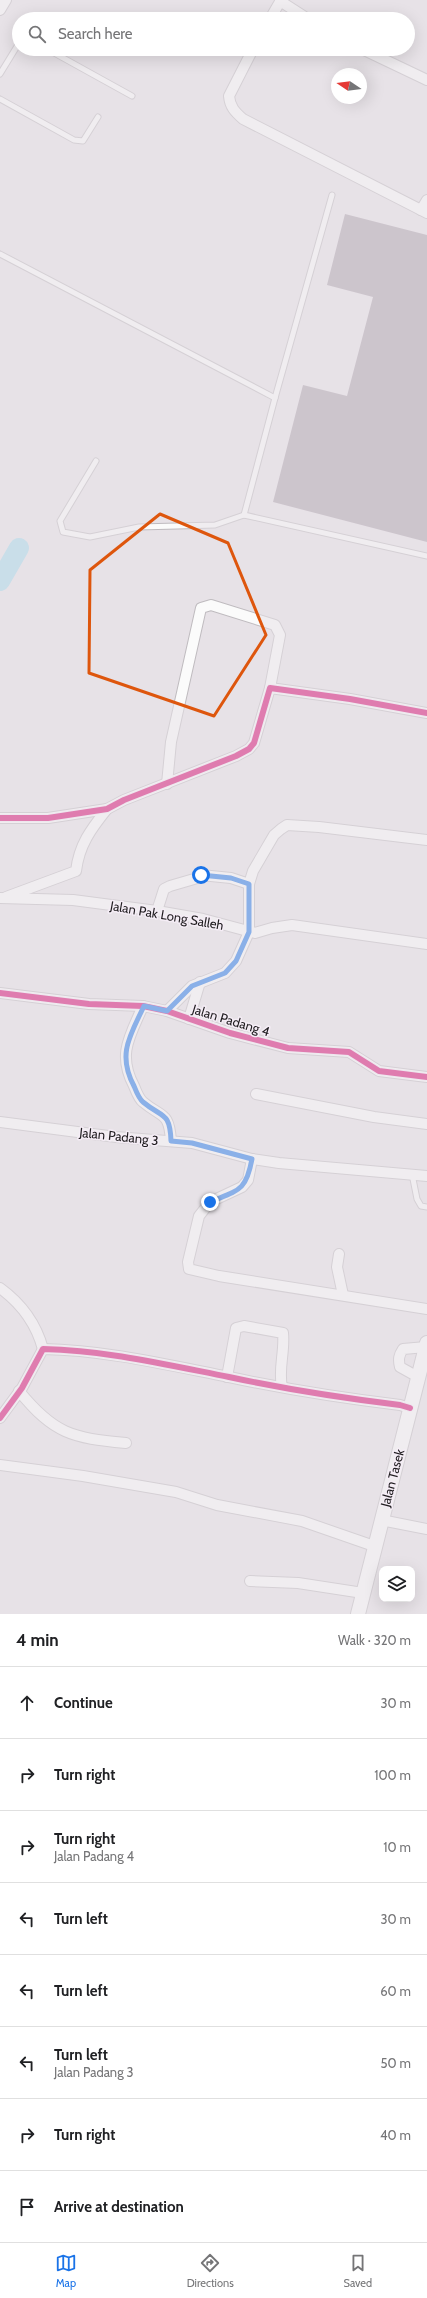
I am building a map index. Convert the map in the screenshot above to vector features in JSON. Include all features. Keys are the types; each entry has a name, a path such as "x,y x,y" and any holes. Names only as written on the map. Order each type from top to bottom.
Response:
{"main road":[{"name":"Jalan Tasek","path":"358,1614 426,1345"}],"street":[{"path":"0,10 6,0"},
{"path":"274,12 280,1 297,12"},
{"path":"250,56 229,96 230,105 236,114 243,119 424,211 427,200"},
{"path":"377,56 427,80"},
{"path":"0,818 48,818 107,809 124,800 167,784 248,749 256,738 270,688 280,635 275,625 211,605 201,608 171,742 167,784"},
{"path":"270,688 350,699 427,713"},
{"path":"2,898 76,871 78,853 88,832 107,809"},
{"path":"167,1011 192,986 225,973 236,961 249,932 249,884 253,871 274,836 287,826 319,827 427,840"},
{"path":"157,911 164,889 194,880 201,875 231,878 249,884"},
{"name":"Jalan Pak Long Salleh","path":"2,898 73,900 157,911 203,919 255,933 272,928 292,926 427,944"},
{"path":"189,1019 200,982"},
{"name":"Jalan Padang 4","path":"0,993 89,1004 144,1006 167,1011 230,1033 288,1048 349,1052 379,1071 427,1077"},
{"path":"144,1006 126,1046 125,1060 131,1080 142,1101 165,1115 170,1128 171,1141"},
{"path":"256,1094 374,1117 427,1124"},
{"name":"Jalan Padang 3","path":"0,1122 116,1137 192,1143 252,1159 427,1176"},
{"path":"252,1159 248,1180 242,1187 210,1202 200,1216 188,1262 189,1269 220,1276 427,1310"},
{"path":"339,1254 337,1267 343,1295"},
{"path":"0,1288 26,1311 38,1330 43,1349 19,1391 0,1418"},
{"path":"227,1377 236,1328 244,1326 264,1329 283,1333 284,1344 280,1376 282,1387"},
{"path":"418,1377 400,1367 398,1360 404,1348 426,1345"},
{"path":"43,1349 84,1352 160,1363 282,1387 400,1405 410,1408"},
{"path":"19,1391 34,1409 52,1425 75,1436 126,1443"},
{"path":"0,1465 82,1476 176,1492 217,1505 302,1521 374,1546"},
{"path":"381,1520 427,1529"},
{"path":"250,1581 298,1583 363,1593"}],"lane":[{"path":"0,74 12,54"},
{"path":"60,56 132,96"},
{"path":"0,99 74,140 83,141 98,117"},
{"path":"244,515 332,195"},
{"path":"0,254 275,398"},
{"path":"96,461 60,521 63,532 90,537 139,527 215,525 244,515 427,556"},
{"path":"412,1174 417,1199 421,1206 427,1207"}],"highlighted area":[{"path":"160,514 228,543 266,635 214,716 89,673 90,570"}],"building":[{"path":"345,214 427,235 427,542 273,502 303,385 347,396 373,297 327,285"}],"waterway":[{"path":"0,581 19,548"}],"cycle path":[{"path":"0,818 48,818 107,809 124,800 236,756 249,749 254,743 270,688 350,699 427,713"},
{"path":"0,993 89,1004 143,1006 167,1011 230,1033 288,1048 349,1052 379,1071 427,1077"},
{"path":"0,1418 22,1388 43,1349 113,1355 292,1389 400,1405 410,1408"}],"route":[{"path":"201,875 217,875 249,884 249,932 236,961 225,973 192,986 167,1011 144,1006 126,1046 125,1060 131,1080 142,1101 165,1115 170,1128 171,1141 192,1143 252,1159 248,1180 242,1187 210,1202"}]}
